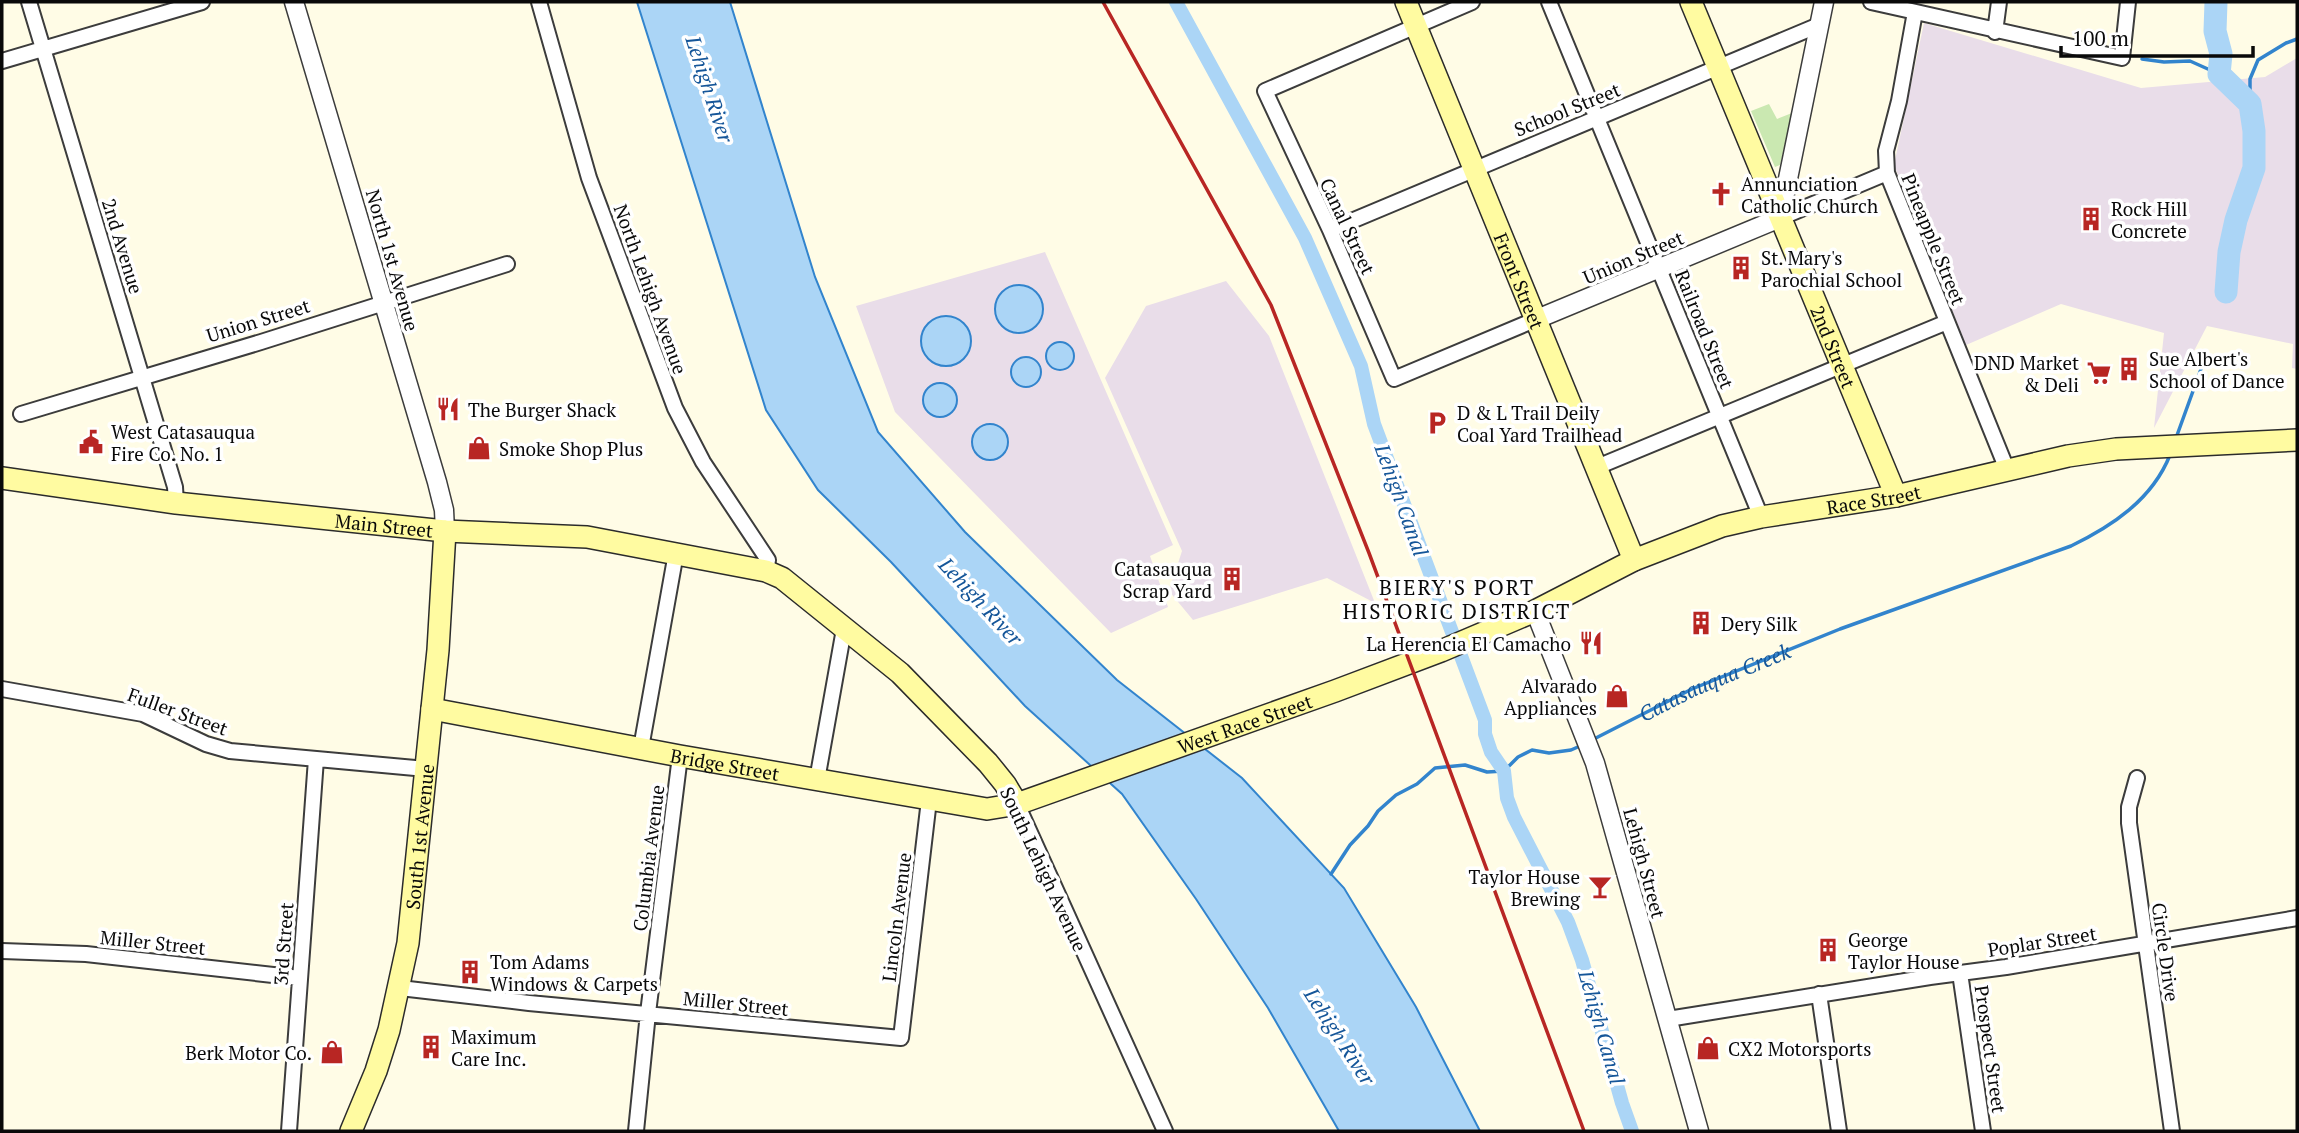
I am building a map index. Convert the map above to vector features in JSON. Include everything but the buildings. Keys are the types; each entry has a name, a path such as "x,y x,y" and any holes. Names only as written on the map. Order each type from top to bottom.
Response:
{"main road":[{"name":"Front Street","path":"1406,2 1634,560"},
{"name":"2nd Street","path":"1691,2 1896,496"},
{"name":"Race Street","path":"1472,638 1535,611 1634,560 1722,526 1761,517 1896,496 2068,456 2116,449 2297,440"},
{"name":"Main Street","path":"2,478 176,503 445,531 587,537 766,571"},
{"name":"South 1st Avenue","path":"351,1131 376,1070 400,988 408,943 438,650 445,531"},
{"name":"South Lehigh Avenue","path":"766,571 782,578 900,673 988,763 1017,804"},
{"name":"West Race Street","path":"1017,804 1472,638"},
{"name":"Bridge Street","path":"432,709 929,800 987,809 1017,804"}],"street":[{"name":"2nd Avenue","path":"29,2 175,487 176,503"},
{"path":"2,61 202,2"},
{"name":"North 1st Avenue","path":"294,2 437,482 444,510 445,531"},
{"name":"North Lehigh Avenue","path":"539,2 589,178 675,408 703,461 768,560 766,571"},
{"path":"1415,25 1472,2"},
{"name":"Railroad Street","path":"1549,2 1761,517"},
{"path":"1780,218 1824,2"},
{"path":"1871,2 2122,58 2128,2"},
{"path":"1996,32 1999,2"},
{"name":"Pineapple Street","path":"1915,12 1899,101 1886,151 1887,173 2008,472"},
{"name":"Canal Street","path":"1394,379 1330,230 1265,91 1415,25"},
{"name":"School Street","path":"1330,230 1819,25"},
{"name":"Union Street","path":"1394,379 1887,173"},
{"name":"Union Street","path":"21,414 507,264"},
{"path":"1597,467 1947,322"},
{"path":"641,748 676,553"},
{"name":"Lehigh Street","path":"1535,611 1588,742 1699,1131"},
{"path":"817,780 844,629"},
{"name":"Fuller Street","path":"2,689 143,715 206,744 230,751 426,769"},
{"name":"Columbia Avenue","path":"636,1131 680,756"},
{"name":"3rd Street","path":"289,1131 316,759"},
{"name":"Circle Drive","path":"2137,778 2129,807 2129,823 2172,1131"},
{"name":"Lincoln Avenue","path":"901,1038 929,800"},
{"name":"South Lehigh Avenue","path":"1017,804 1165,1131"},
{"name":"Poplar Street","path":"1668,1019 2297,918"},
{"name":"Miller Street","path":"2,951 86,954 300,978"},
{"name":"Prospect Street","path":"1960,973 1983,1131"},
{"name":"Miller Street","path":"400,988 529,1003 901,1038"},
{"path":"1819,994 1839,1131"}],"shaded area":[{"path":"1924,23 2141,88 2265,77 2297,58 2297,369 2292,368 2293,344 2207,326 2154,428 2164,333 2061,304 1966,345 1894,165"},
{"path":"1045,252 1173,545 1150,556 1168,607 1111,633 895,412 856,306"},
{"name":"Catasauqua Scrap Yard","path":"1226,281 1269,336 1375,603 1327,578 1193,620 1169,591 1182,551 1105,378 1146,306"}],"green space":[{"path":"1769,104 1777,119 1792,113 1780,165 1775,167 1751,111"}],"water":[{"name":"Lehigh River","path":"637,2 730,2 815,277 878,432 965,532 1117,680 1242,778 1344,888 1416,1007 1480,1131 1339,1131 1268,1008 1122,794 1025,706 891,562 818,490 766,410"},
{"path":"1019,285 1036,292 1043,309 1036,326 1019,333 1002,326 995,309 1002,292"},
{"path":"946,316 964,323 971,341 964,359 946,366 928,359 921,341 928,323"},
{"path":"1060,342 1070,346 1074,356 1070,366 1060,370 1050,366 1046,356 1050,346"},
{"path":"1026,357 1032,358 1040,366 1040,378 1032,386 1026,387 1020,386 1012,378 1011,372 1012,366 1020,358"},
{"path":"940,383 952,388 957,400 952,412 940,417 928,412 923,400 928,388"},
{"path":"990,424 1003,429 1008,442 1003,455 990,460 977,455 972,442 977,429"}],"waterway":[{"name":"Lehigh Canal","path":"1176,2 1305,238 1361,366 1374,424 1485,720 1485,734 1491,752 1504,771 1507,798 1514,817 1568,922 1582,960 1632,1131"},
{"name":"Catasauqua Creek","path":"2216,2 2215,31 2221,54 2219,74 2250,104 2254,131 2254,168 2236,220 2229,252 2226,292"},
{"path":"2250,104 2250,79 2258,60 2297,39"},
{"path":"2142,59 2190,61 2219,74"},
{"name":"Catasauqua Creek","path":"2176,438 2205,358"},
{"name":"Catasauqua Creek","path":"1590,741 1692,689 1840,629 2071,546 2101,530 2129,510 2153,485 2170,455"},
{"name":"Catasauqua Creek","path":"1331,874 1350,845 1378,811 1435,768 1465,765 1487,772 1504,771 1518,757 1532,750 1549,753 1580,746"}],"railway":[{"path":"1103,2 1271,305 1369,553 1584,1131"}],"place":[{"name":"Annunciation Catholic Church","path":"1721,194"},
{"name":"Rock Hill Concrete","path":"2091,219"},
{"name":"St. Mary's Parochial School","path":"1741,268"},
{"name":"Sue Albert's School of Dance","path":"2129,369"},
{"name":"DND Market & Deli","path":"2099,373"},
{"name":"The Burger Shack","path":"448,409"},
{"name":"D & L Trail Deily Coal Yard Trailhead","path":"1437,423"},
{"name":"West Catasauqua Fire Co. No. 1","path":"91,442"},
{"name":"Smoke Shop Plus","path":"479,448"},
{"name":"Catasauqua Scrap Yard","path":"1232,579"},
{"name":"Dery Silk","path":"1701,623"},
{"name":"La Herencia El Camacho","path":"1591,643"},
{"name":"Alvarado Appliances","path":"1617,696"},
{"name":"Taylor House Brewing","path":"1600,887"},
{"name":"George Taylor House","path":"1828,950"},
{"name":"Tom Adams Windows & Carpets","path":"470,972"},
{"name":"Maximum Care Inc.","path":"431,1047"},
{"name":"CX2 Motorsports","path":"1708,1048"},
{"name":"Berk Motor Co.","path":"332,1052"}],"district":[{"name":"BIERY'S PORT HISTORIC DISTRICT","path":"1457,599"}]}
